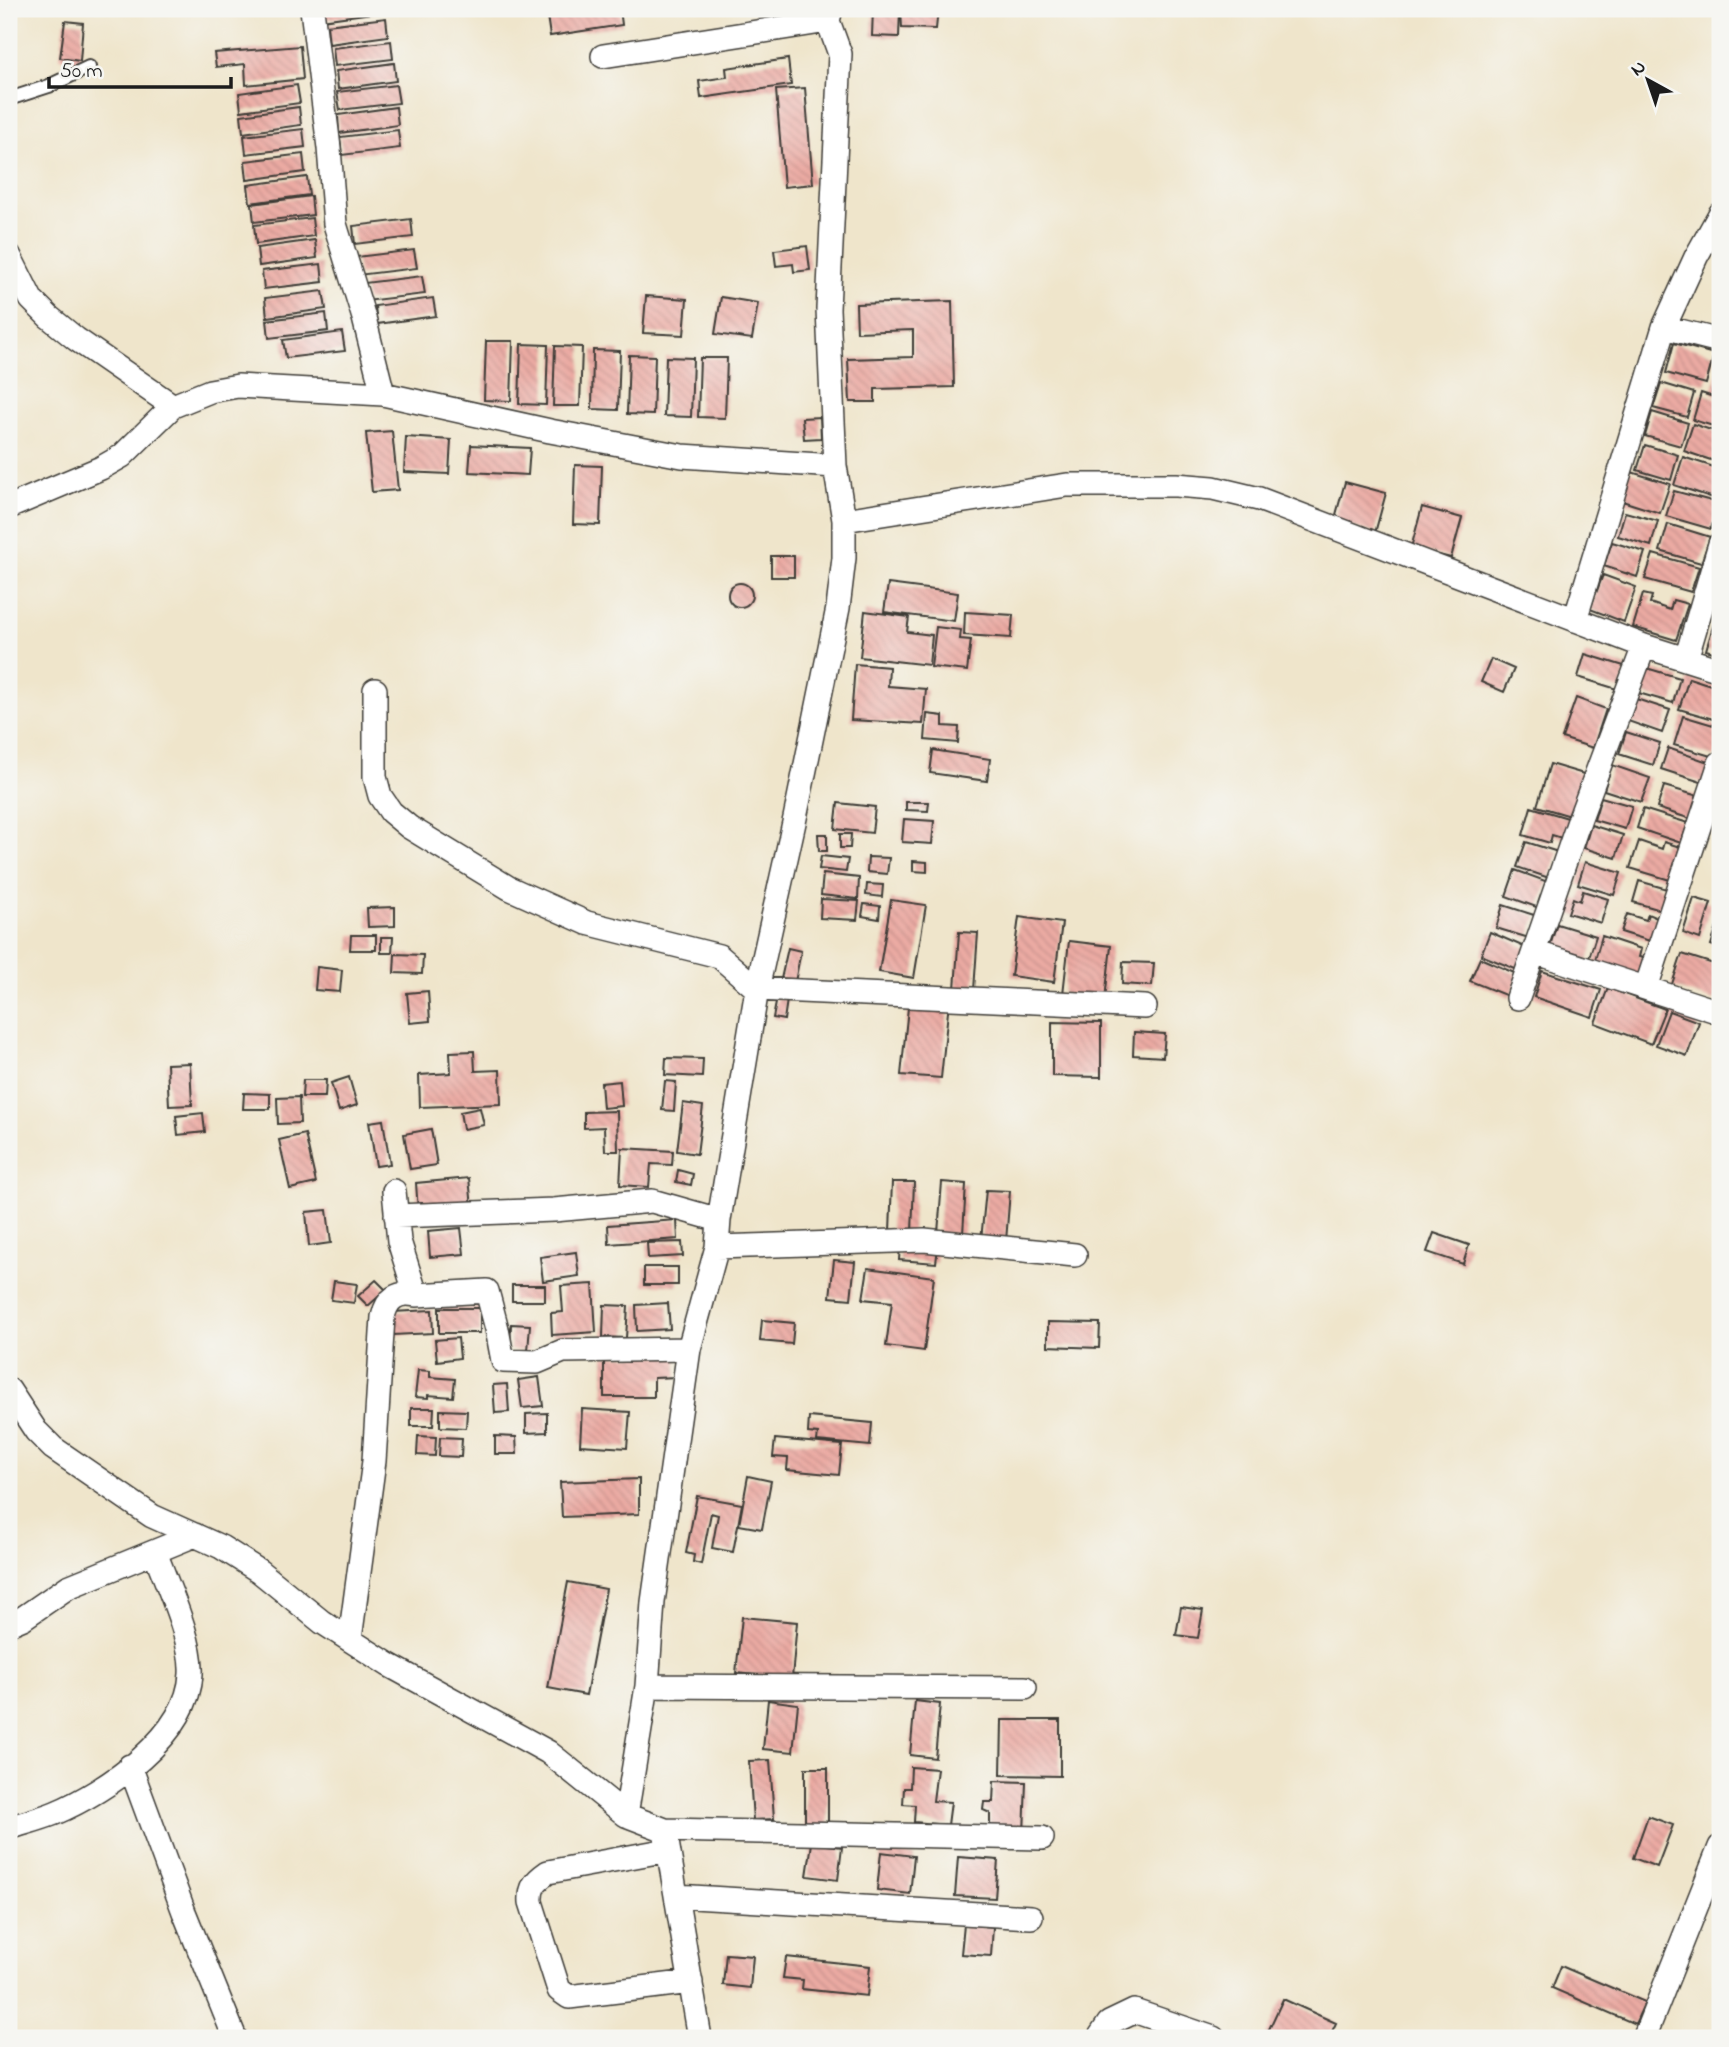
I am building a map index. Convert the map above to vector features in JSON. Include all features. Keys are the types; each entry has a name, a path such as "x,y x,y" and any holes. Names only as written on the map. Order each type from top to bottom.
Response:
{"street":[{"path":"312,9 335,223 364,318 383,394"},
{"path":"603,57 829,15 839,54 828,309 835,466 844,520 844,558 838,608 757,989 719,1220 717,1247 689,1349 653,1602 648,1686 626,1815"},
{"path":"1575,620 1664,327 1696,257 1720,214"},
{"path":"9,254 20,301 49,317 76,339 173,406"},
{"path":"1664,327 1720,341"},
{"path":"9,507 101,468 122,456 173,406 210,391 238,386 383,394 550,431 682,456 835,466"},
{"path":"844,520 1067,485 1176,485 1213,488 1259,499 1644,646 1720,670"},
{"path":"1686,659 1720,544"},
{"path":"1518,998 1580,818 1644,646"},
{"path":"375,690 375,777 380,796 391,812 409,827 509,888 587,923 719,956 757,989 1145,1007"},
{"path":"1646,988 1720,763"},
{"path":"1534,952 1716,1011"},
{"path":"394,1191 399,1241 416,1295"},
{"path":"396,1216 554,1210 652,1201 719,1220"},
{"path":"717,1247 924,1240 1075,1255"},
{"path":"350,1639 374,1461 383,1317 386,1304 395,1295 487,1291 503,1361 537,1362 563,1351 689,1349"},
{"path":"9,1390 19,1423 152,1516 195,1535 259,1571 322,1622 389,1665 548,1752 626,1815 666,1840 700,2038"},
{"path":"9,1624 23,1618 68,1587 195,1535"},
{"path":"9,1828 55,1813 99,1790 164,1737 184,1707 192,1674 184,1630 155,1552"},
{"path":"648,1686 1025,1688"},
{"path":"130,1766 184,1912 235,2038"},
{"path":"691,1982 569,1997 559,1990 531,1902 530,1889 548,1872 666,1840 1042,1838"},
{"path":"1644,2038 1720,1847"},
{"path":"676,1896 1031,1917"},
{"path":"1099,2038 1109,2022 1134,2011 1213,2038"}],"lane":[{"path":"9,99 49,86 89,67"}],"building":[{"path":"320,9 380,9 380,12 321,20"},
{"path":"546,9 620,9 622,25 550,36"},
{"path":"873,9 900,9 899,37 872,36"},
{"path":"901,9 938,9 936,29 902,28"},
{"path":"386,18 388,36 329,44 327,25"},
{"path":"65,21 83,23 80,61 60,58"},
{"path":"391,41 393,59 335,66 333,48"},
{"path":"300,46 303,79 246,85 245,64 216,67 214,53"},
{"path":"788,59 791,85 701,98 699,81 727,77 726,68"},
{"path":"394,63 396,81 338,89 336,71"},
{"path":"297,85 300,103 241,111 239,93"},
{"path":"396,85 399,103 340,110 337,92"},
{"path":"805,88 813,184 784,187 776,90"},
{"path":"299,107 301,125 243,133 241,115"},
{"path":"396,107 398,125 339,133 338,115"},
{"path":"303,129 305,147 246,154 244,136"},
{"path":"398,130 400,148 342,155 340,137"},
{"path":"303,154 305,172 247,180 245,161"},
{"path":"307,177 309,195 250,203 248,185"},
{"path":"311,196 313,215 254,222 252,204"},
{"path":"312,218 314,236 256,244 254,225"},
{"path":"411,219 413,237 355,244 353,226"},
{"path":"315,240 317,258 259,266 257,248"},
{"path":"807,246 810,270 794,272 793,264 776,266 774,250"},
{"path":"414,250 417,268 358,275 356,257"},
{"path":"321,264 323,282 264,289 262,271"},
{"path":"422,276 425,294 366,301 364,283"},
{"path":"323,291 326,309 267,317 265,298"},
{"path":"646,296 687,299 684,335 643,333"},
{"path":"721,297 758,303 752,339 715,334"},
{"path":"433,298 436,316 377,324 375,306"},
{"path":"952,301 954,387 875,389 875,402 850,402 848,359 913,357 913,330 857,332 856,304"},
{"path":"326,313 328,331 269,338 267,320"},
{"path":"342,332 345,351 286,358 283,340"},
{"path":"486,341 513,341 511,401 484,400"},
{"path":"1674,343 1714,354 1706,384 1666,373"},
{"path":"521,344 548,345 546,405 519,404"},
{"path":"555,346 582,347 580,406 553,406"},
{"path":"593,350 620,351 618,410 592,409"},
{"path":"629,355 655,356 653,415 627,414"},
{"path":"666,357 693,358 691,417 664,416"},
{"path":"700,358 727,358 725,418 698,417"},
{"path":"1720,366 1720,396 1712,393"},
{"path":"1661,383 1694,393 1687,417 1653,408"},
{"path":"1701,393 1720,399 1720,428 1693,420"},
{"path":"1652,412 1688,423 1681,446 1645,436"},
{"path":"820,417 821,438 804,439 802,418"},
{"path":"1693,424 1720,433 1720,463 1684,451"},
{"path":"392,431 398,490 372,492 366,433"},
{"path":"406,437 451,440 449,474 404,472"},
{"path":"471,445 530,448 528,475 469,472"},
{"path":"1645,445 1678,455 1671,480 1637,470"},
{"path":"1683,457 1720,469 1720,500 1674,485"},
{"path":"575,465 602,466 600,525 573,524"},
{"path":"1628,471 1670,484 1660,513 1619,500"},
{"path":"1345,482 1386,493 1375,533 1334,522"},
{"path":"1674,491 1719,503 1711,529 1666,516"},
{"path":"1422,507 1462,518 1451,558 1411,548"},
{"path":"1625,512 1658,521 1651,546 1618,536"},
{"path":"1668,524 1710,537 1701,563 1660,551"},
{"path":"1612,542 1645,552 1637,577 1604,566"},
{"path":"1653,554 1699,567 1691,592 1645,579"},
{"path":"771,556 794,556 794,577 771,577"},
{"path":"1603,575 1636,587 1624,622 1590,609"},
{"path":"740,583 751,590 752,595 745,606 740,607 729,600 728,595 735,584"},
{"path":"888,584 958,593 954,621 884,612"},
{"path":"1643,594 1652,596 1650,603 1670,610 1673,600 1688,604 1676,640 1633,627"},
{"path":"865,611 909,617 907,632 932,635 929,665 860,657"},
{"path":"965,612 1013,615 1011,638 964,635"},
{"path":"1716,616 1720,617 1720,654 1706,650"},
{"path":"936,627 961,630 960,639 971,640 967,671 931,667"},
{"path":"1585,654 1627,667 1620,690 1578,677"},
{"path":"1491,659 1514,669 1504,692 1481,682"},
{"path":"855,664 889,667 888,686 926,689 923,724 851,720"},
{"path":"1643,667 1680,678 1673,703 1635,692"},
{"path":"1689,678 1720,688 1720,721 1679,709"},
{"path":"1576,698 1606,709 1593,748 1562,738"},
{"path":"1633,698 1670,710 1662,733 1625,720"},
{"path":"927,714 943,716 943,726 959,727 958,743 925,740"},
{"path":"1683,716 1720,727 1714,757 1674,745"},
{"path":"1626,732 1660,743 1653,765 1619,754"},
{"path":"1668,748 1711,763 1704,783 1661,769"},
{"path":"933,750 990,759 987,781 930,773"},
{"path":"1550,764 1587,775 1574,817 1537,806"},
{"path":"1612,765 1650,778 1641,802 1604,790"},
{"path":"1664,786 1698,796 1691,819 1657,808"},
{"path":"1601,797 1632,806 1625,829 1594,820"},
{"path":"906,802 929,802 928,811 906,810"},
{"path":"838,803 875,807 872,833 835,829"},
{"path":"1531,807 1571,819 1565,839 1552,835 1550,843 1523,835"},
{"path":"1643,809 1688,823 1681,843 1637,828"},
{"path":"904,819 934,821 932,844 902,842"},
{"path":"1591,825 1623,835 1616,858 1584,848"},
{"path":"818,834 827,834 827,851 819,851"},
{"path":"840,834 851,834 850,848 840,848"},
{"path":"1639,841 1662,849 1664,842 1680,847 1670,880 1630,868"},
{"path":"1526,842 1558,852 1549,878 1517,867"},
{"path":"821,856 848,859 846,872 819,869"},
{"path":"868,857 889,858 887,874 867,872"},
{"path":"913,861 927,862 927,872 913,871"},
{"path":"1585,862 1621,873 1614,895 1578,884"},
{"path":"1515,870 1548,882 1539,908 1506,896"},
{"path":"823,874 859,878 858,899 821,895"},
{"path":"1639,881 1667,889 1661,910 1633,902"},
{"path":"867,884 883,885 882,897 866,895"},
{"path":"1583,891 1608,899 1601,923 1568,913 1573,898 1580,901"},
{"path":"1694,898 1711,903 1700,939 1683,933"},
{"path":"821,899 859,901 857,920 820,918"},
{"path":"891,900 926,905 914,978 879,972"},
{"path":"864,904 880,906 879,919 862,916"},
{"path":"1503,905 1537,916 1529,938 1496,928"},
{"path":"395,907 395,926 368,927 367,908"},
{"path":"1627,914 1646,920 1648,914 1657,918 1650,941 1621,932"},
{"path":"1019,917 1062,923 1054,982 1011,976"},
{"path":"1720,918 1720,948 1711,945"},
{"path":"1557,924 1596,936 1588,961 1549,949"},
{"path":"959,932 978,933 974,990 955,989"},
{"path":"1490,932 1529,949 1520,971 1481,955"},
{"path":"351,935 376,935 376,950 350,950"},
{"path":"1602,936 1641,949 1639,957 1644,958 1638,977 1594,963"},
{"path":"381,937 393,937 392,953 381,953"},
{"path":"1069,941 1111,946 1105,999 1063,994"},
{"path":"788,948 801,951 795,982 781,979"},
{"path":"395,954 423,955 422,974 394,973"},
{"path":"1682,954 1720,966 1720,982 1714,1001 1671,987"},
{"path":"1480,958 1519,975 1510,997 1470,981"},
{"path":"1123,962 1154,963 1152,986 1122,984"},
{"path":"317,967 342,970 340,992 315,990"},
{"path":"1542,971 1601,990 1592,1017 1534,997"},
{"path":"1608,988 1665,1009 1651,1044 1595,1023"},
{"path":"428,991 430,1021 410,1023 407,993"},
{"path":"777,998 787,1000 784,1020 773,1018"},
{"path":"909,998 949,1002 941,1078 901,1075"},
{"path":"1669,1011 1699,1022 1687,1056 1656,1045"},
{"path":"1052,1022 1101,1023 1101,1077 1052,1076"},
{"path":"1134,1032 1165,1034 1163,1057 1133,1055"},
{"path":"474,1051 475,1071 500,1070 501,1104 420,1107 419,1075 451,1073 450,1052"},
{"path":"666,1058 703,1059 702,1077 665,1075"},
{"path":"190,1063 192,1105 169,1106 167,1064"},
{"path":"349,1077 357,1105 339,1111 331,1083"},
{"path":"303,1080 326,1080 325,1097 302,1097"},
{"path":"620,1081 622,1106 603,1108 601,1083"},
{"path":"665,1081 676,1082 674,1111 662,1110"},
{"path":"244,1093 270,1094 270,1109 243,1109"},
{"path":"299,1097 300,1123 278,1124 277,1098"},
{"path":"683,1103 703,1106 697,1154 677,1151"},
{"path":"480,1108 484,1125 463,1129 460,1112"},
{"path":"617,1111 618,1151 605,1151 604,1127 584,1128 584,1112"},
{"path":"203,1113 205,1132 178,1135 176,1116"},
{"path":"383,1120 390,1164 376,1166 369,1122"},
{"path":"431,1129 437,1165 410,1169 404,1134"},
{"path":"305,1134 316,1183 290,1189 279,1140"},
{"path":"622,1148 673,1151 672,1165 651,1164 649,1187 620,1185"},
{"path":"678,1170 693,1174 691,1185 676,1182"},
{"path":"469,1178 472,1207 418,1211 416,1183"},
{"path":"892,1182 914,1182 912,1232 890,1231"},
{"path":"942,1182 966,1184 963,1234 938,1233"},
{"path":"986,1190 1010,1191 1006,1241 981,1240"},
{"path":"327,1210 331,1243 309,1246 306,1212"},
{"path":"677,1220 678,1239 609,1244 608,1225"},
{"path":"461,1228 464,1254 430,1257 428,1231"},
{"path":"1434,1233 1469,1245 1463,1264 1427,1252"},
{"path":"682,1242 683,1256 648,1258 647,1243"},
{"path":"900,1245 938,1248 936,1263 899,1260"},
{"path":"576,1252 579,1276 543,1281 540,1257"},
{"path":"834,1260 855,1262 851,1299 830,1297"},
{"path":"644,1267 678,1267 678,1285 644,1285"},
{"path":"868,1268 934,1277 924,1351 886,1346 892,1302 863,1299"},
{"path":"376,1280 386,1290 368,1306 358,1296"},
{"path":"334,1281 357,1284 354,1303 331,1300"},
{"path":"593,1284 596,1332 552,1335 551,1313 563,1312 561,1286"},
{"path":"512,1285 545,1285 545,1301 512,1301"},
{"path":"668,1303 670,1329 637,1331 636,1305"},
{"path":"604,1305 628,1306 626,1338 603,1337"},
{"path":"439,1308 480,1308 480,1333 439,1333"},
{"path":"432,1310 433,1333 393,1335 392,1312"},
{"path":"762,1320 794,1323 792,1344 760,1341"},
{"path":"1048,1322 1100,1323 1099,1348 1048,1346"},
{"path":"511,1324 530,1325 528,1351 510,1350"},
{"path":"458,1338 460,1358 437,1361 435,1340"},
{"path":"677,1355 677,1377 654,1378 654,1397 604,1397 604,1356"},
{"path":"418,1370 430,1371 430,1377 455,1379 453,1397 415,1397"},
{"path":"539,1377 543,1406 522,1408 518,1380"},
{"path":"507,1384 509,1412 495,1413 493,1385"},
{"path":"411,1408 434,1408 433,1426 411,1426"},
{"path":"582,1409 630,1412 627,1448 580,1445"},
{"path":"440,1410 467,1411 466,1428 440,1427"},
{"path":"547,1413 547,1432 526,1433 526,1414"},
{"path":"809,1417 872,1423 870,1446 817,1441 818,1434 808,1433"},
{"path":"418,1436 436,1437 435,1456 417,1455"},
{"path":"495,1436 516,1437 517,1454 495,1454"},
{"path":"440,1437 462,1438 461,1457 439,1456"},
{"path":"775,1439 842,1445 839,1475 787,1470 788,1458 773,1457"},
{"path":"748,1476 771,1481 762,1529 739,1525"},
{"path":"639,1479 639,1514 562,1517 560,1482"},
{"path":"697,1496 742,1504 733,1552 712,1548 718,1515 711,1513 701,1564 693,1562 694,1555 686,1553"},
{"path":"568,1582 606,1589 586,1695 548,1688"},
{"path":"1181,1607 1203,1610 1198,1638 1176,1635"},
{"path":"742,1617 797,1622 792,1678 736,1673"},
{"path":"768,1700 798,1704 793,1752 763,1749"},
{"path":"915,1701 940,1704 935,1758 910,1755"},
{"path":"1002,1720 1060,1720 1060,1776 1001,1775"},
{"path":"770,1760 774,1819 753,1820 749,1761"},
{"path":"911,1767 937,1769 933,1801 951,1802 948,1825 914,1822 915,1805 903,1804 904,1788 910,1788"},
{"path":"805,1768 828,1768 828,1828 805,1828"},
{"path":"994,1781 1026,1782 1024,1834 990,1833 990,1813 983,1810 984,1802 993,1802"},
{"path":"1648,1816 1673,1825 1657,1867 1633,1858"},
{"path":"812,1843 842,1847 838,1880 807,1876"},
{"path":"881,1852 914,1856 910,1894 877,1890"},
{"path":"958,1857 998,1860 995,1898 955,1896"},
{"path":"964,1924 993,1927 991,1956 961,1954"},
{"path":"726,1954 753,1956 750,1988 723,1985"},
{"path":"786,1957 870,1966 867,1996 802,1989 803,1980 783,1978"},
{"path":"1561,1966 1645,2002 1635,2024 1552,1988"},
{"path":"1283,1999 1336,2023 1329,2038 1265,2038"}]}
